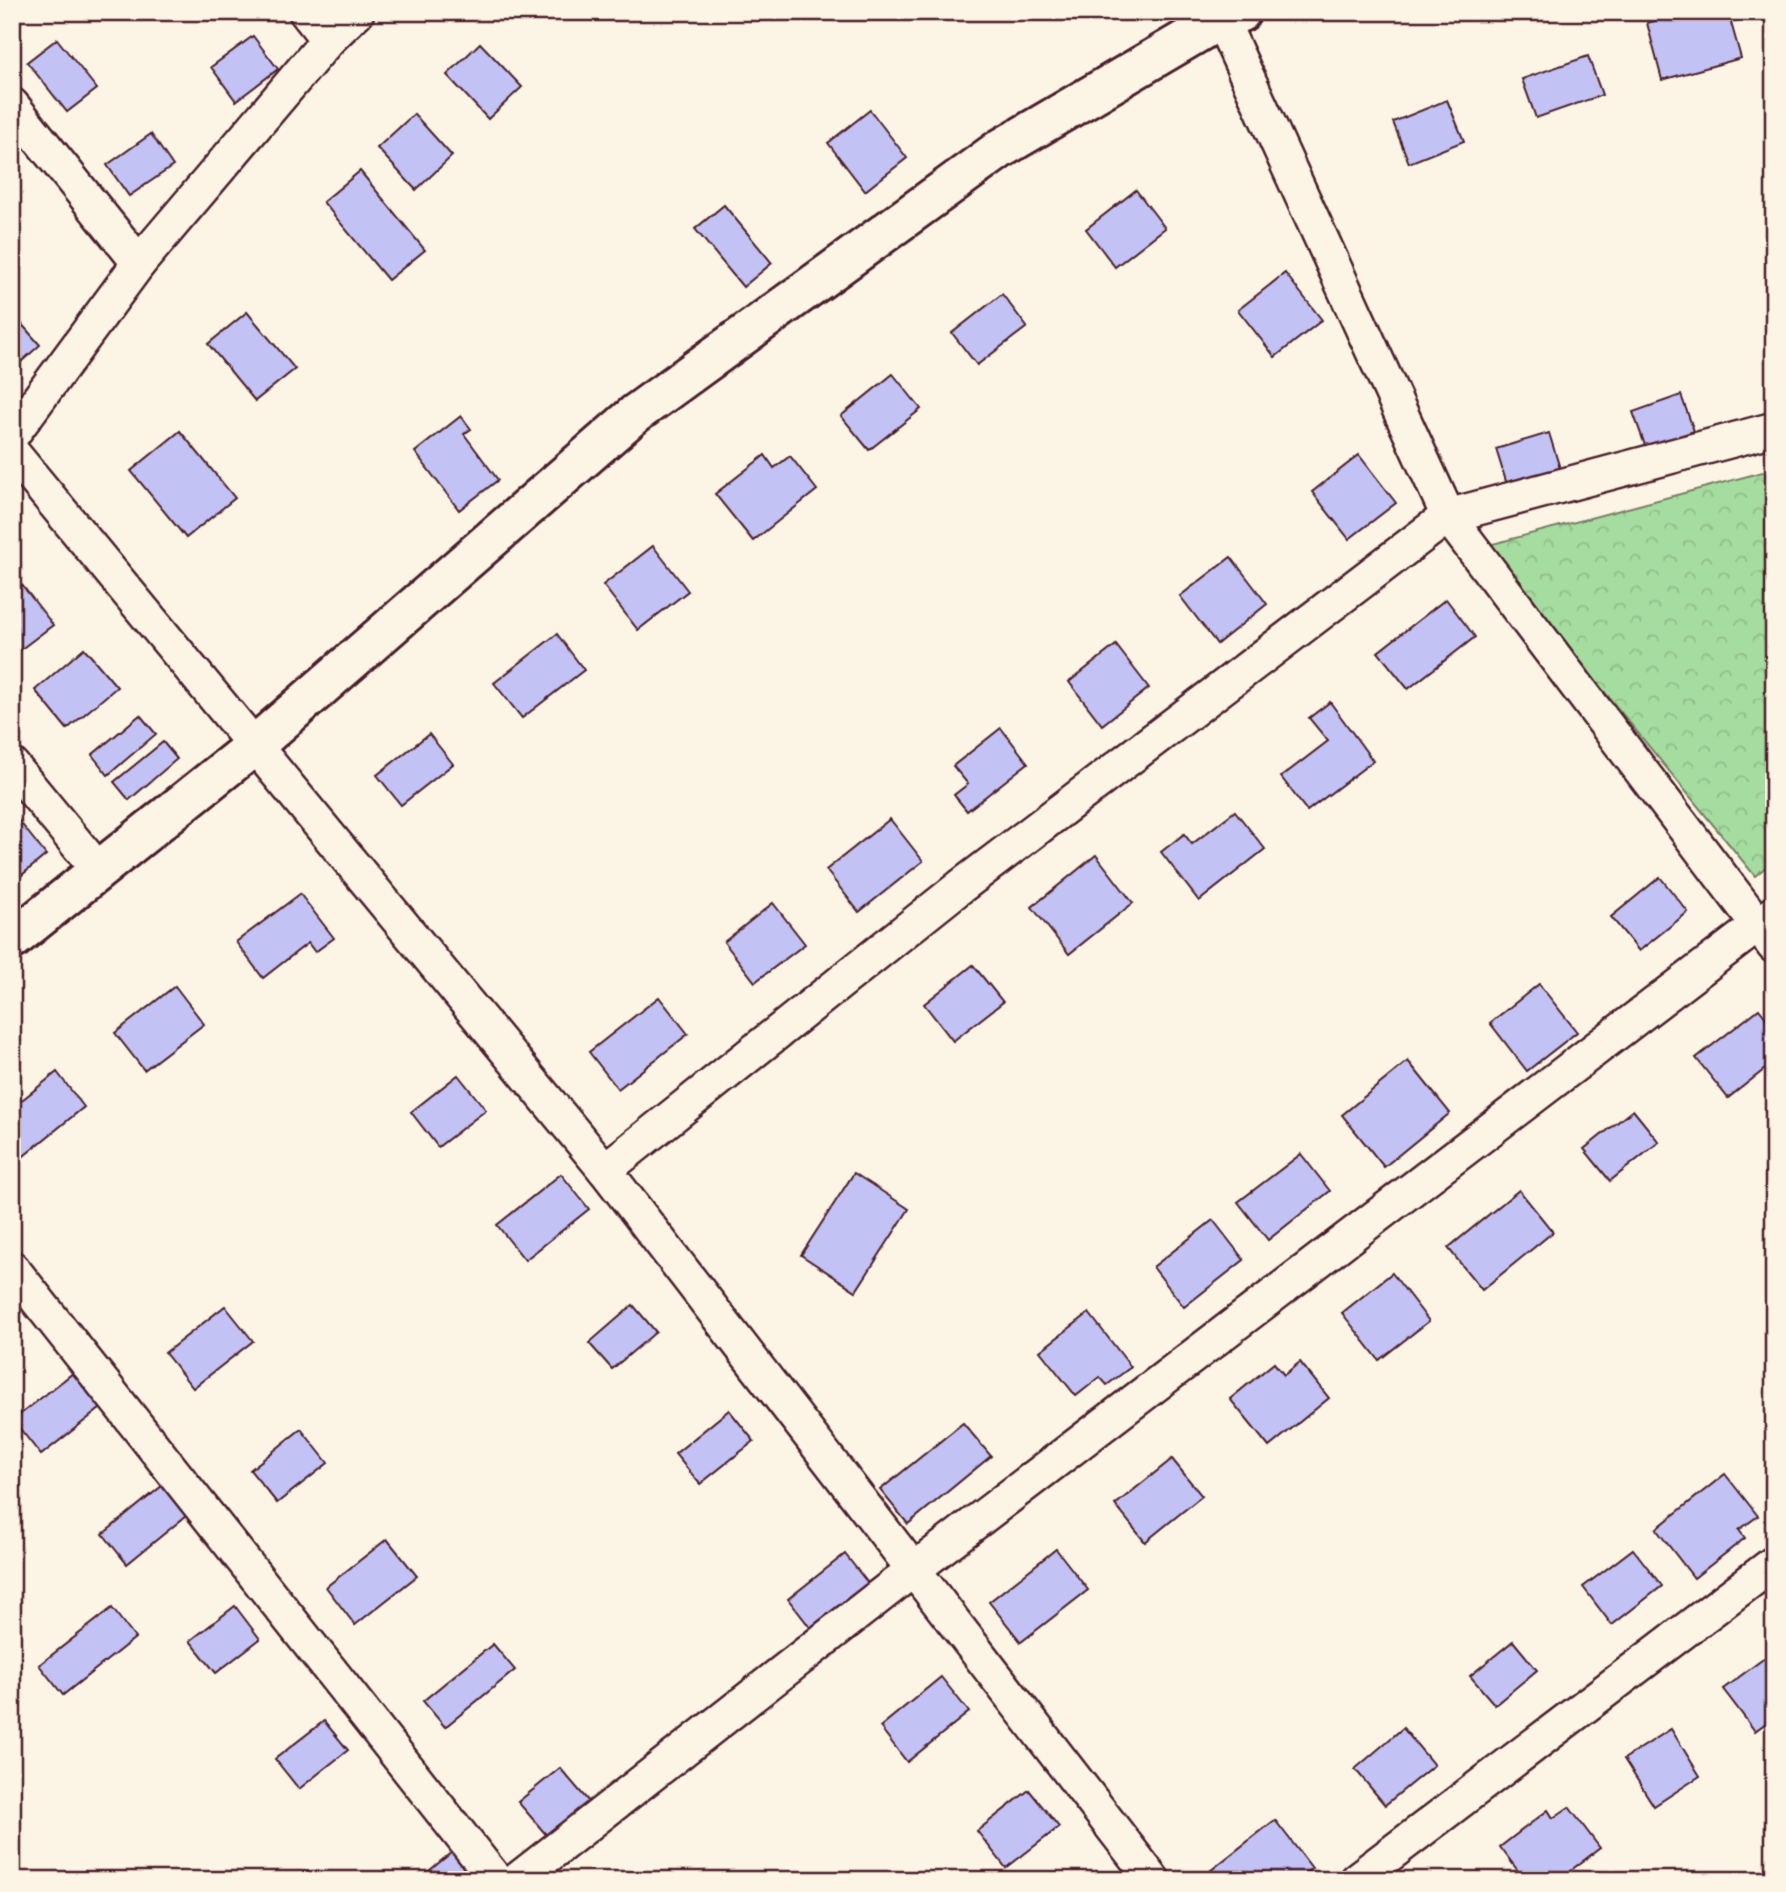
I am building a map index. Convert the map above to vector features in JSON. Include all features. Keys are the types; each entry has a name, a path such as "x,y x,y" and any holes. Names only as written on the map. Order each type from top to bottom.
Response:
{"street":[{"path":"306,12 328,40"},
{"path":"12,435 139,263 328,40 357,12"},
{"path":"12,940 255,745 635,414 1000,149 1231,15 1448,516 1769,929 913,1570 517,1880"},
{"path":"12,106 139,263"},
{"path":"605,1170 960,887 1448,516 1774,429"},
{"path":"12,452 605,1170 1153,1880"},
{"path":"12,765 100,872"},
{"path":"12,1268 496,1880"},
{"path":"1356,1880 1774,1563"}],"green space":[{"path":"1774,469 1774,860 1755,876 1485,546"}],"building":[{"path":"1685,12 1728,12 1741,58 1662,80 1647,23"},
{"path":"253,36 278,69 236,101 211,67"},
{"path":"57,39 97,89 67,112 27,62"},
{"path":"480,43 522,87 488,119 447,75"},
{"path":"1588,56 1602,95 1536,118 1522,79"},
{"path":"1447,100 1464,141 1409,163 1393,122"},
{"path":"870,110 907,158 865,191 828,143"},
{"path":"414,114 452,156 416,190 377,148"},
{"path":"151,134 173,166 129,196 107,165"},
{"path":"360,171 425,250 388,280 323,202"},
{"path":"1136,190 1165,228 1115,267 1086,229"},
{"path":"724,205 772,263 743,287 695,229"},
{"path":"1285,273 1322,320 1275,357 1238,310"},
{"path":"1002,294 1027,327 977,365 952,333"},
{"path":"247,312 295,369 255,401 208,344"},
{"path":"12,313 40,345 12,370"},
{"path":"893,374 921,409 869,450 841,416"},
{"path":"1681,395 1694,431 1646,448 1633,412"},
{"path":"461,416 471,429 464,434 498,480 459,510 415,452"},
{"path":"180,431 235,498 186,538 131,471"},
{"path":"1549,433 1562,475 1509,491 1496,449"},
{"path":"765,455 774,468 790,456 817,490 753,541 715,494"},
{"path":"1359,455 1396,503 1349,539 1312,492"},
{"path":"653,546 688,591 638,630 603,585"},
{"path":"1231,557 1267,604 1217,644 1180,596"},
{"path":"22,585 53,625 12,656 12,592"},
{"path":"1446,599 1475,637 1408,689 1378,652"},
{"path":"557,634 584,670 522,718 494,683"},
{"path":"1116,645 1149,688 1102,725 1069,682"},
{"path":"84,648 117,687 67,729 35,690"},
{"path":"1330,702 1373,761 1307,811 1281,777 1328,741 1309,718"},
{"path":"140,715 156,734 108,775 92,755"},
{"path":"1001,728 1028,763 967,811 954,795 968,784 953,766"},
{"path":"429,734 453,764 401,805 377,775"},
{"path":"163,742 177,759 129,800 114,782"},
{"path":"1235,811 1265,849 1199,901 1161,852 1184,834 1192,844"},
{"path":"12,812 46,855 17,879 12,873"},
{"path":"890,819 923,861 859,912 826,870"},
{"path":"1096,855 1133,903 1069,954 1032,907"},
{"path":"1660,877 1688,912 1639,951 1611,917"},
{"path":"300,894 334,938 315,952 308,943 263,978 236,942"},
{"path":"773,903 805,944 755,982 724,942"},
{"path":"973,965 1003,1002 953,1041 924,1004"},
{"path":"1539,984 1577,1032 1527,1071 1490,1023"},
{"path":"175,986 204,1024 144,1070 115,1033"},
{"path":"659,997 688,1034 618,1089 589,1052"},
{"path":"1759,1009 1774,1028 1774,1062 1728,1098 1696,1058"},
{"path":"1408,1061 1450,1113 1384,1167 1342,1115"},
{"path":"57,1072 84,1107 20,1159 12,1149 12,1108"},
{"path":"458,1075 486,1110 438,1147 411,1112"},
{"path":"1633,1110 1659,1142 1610,1181 1584,1149"},
{"path":"1301,1154 1330,1191 1268,1240 1238,1202"},
{"path":"854,1173 909,1209 856,1291 801,1255"},
{"path":"561,1174 589,1209 525,1260 497,1225"},
{"path":"1519,1190 1553,1232 1482,1290 1448,1248"},
{"path":"1213,1220 1244,1260 1184,1307 1153,1267"},
{"path":"1392,1273 1429,1321 1379,1360 1342,1313"},
{"path":"633,1305 656,1332 612,1369 589,1343"},
{"path":"225,1306 253,1341 193,1388 165,1353"},
{"path":"1089,1313 1131,1367 1107,1385 1100,1377 1076,1396 1040,1351"},
{"path":"1300,1362 1329,1398 1269,1447 1230,1399 1274,1363 1284,1375"},
{"path":"73,1373 101,1408 41,1455 13,1420"},
{"path":"729,1410 754,1441 700,1484 675,1454"},
{"path":"963,1423 991,1456 908,1524 880,1490"},
{"path":"301,1429 328,1463 277,1503 250,1470"},
{"path":"1172,1459 1202,1496 1145,1542 1115,1505"},
{"path":"1725,1474 1758,1516 1739,1530 1745,1538 1694,1578 1656,1529"},
{"path":"168,1481 192,1511 127,1564 103,1534"},
{"path":"387,1539 417,1576 355,1625 326,1587"},
{"path":"1056,1549 1088,1590 1021,1642 989,1602"},
{"path":"1633,1549 1662,1586 1612,1625 1583,1587"},
{"path":"845,1554 871,1587 813,1631 788,1599"},
{"path":"235,1606 260,1639 216,1673 190,1641"},
{"path":"112,1608 135,1638 63,1695 39,1665"},
{"path":"1513,1641 1537,1670 1495,1705 1470,1676"},
{"path":"493,1644 515,1670 445,1727 423,1701"},
{"path":"1774,1651 1774,1717 1755,1731 1723,1689"},
{"path":"941,1677 969,1712 907,1762 880,1727"},
{"path":"324,1721 348,1750 299,1789 275,1759"},
{"path":"1403,1728 1434,1765 1385,1805 1355,1769"},
{"path":"1671,1729 1700,1776 1654,1806 1624,1759"},
{"path":"560,1768 590,1803 549,1838 518,1802"},
{"path":"1029,1790 1059,1827 1006,1868 977,1831"},
{"path":"1569,1807 1600,1848 1558,1880 1525,1880 1500,1847 1548,1810 1553,1818"},
{"path":"1275,1820 1312,1868 1297,1880 1217,1880 1210,1871"},
{"path":"452,1852 475,1880 418,1880"}]}
